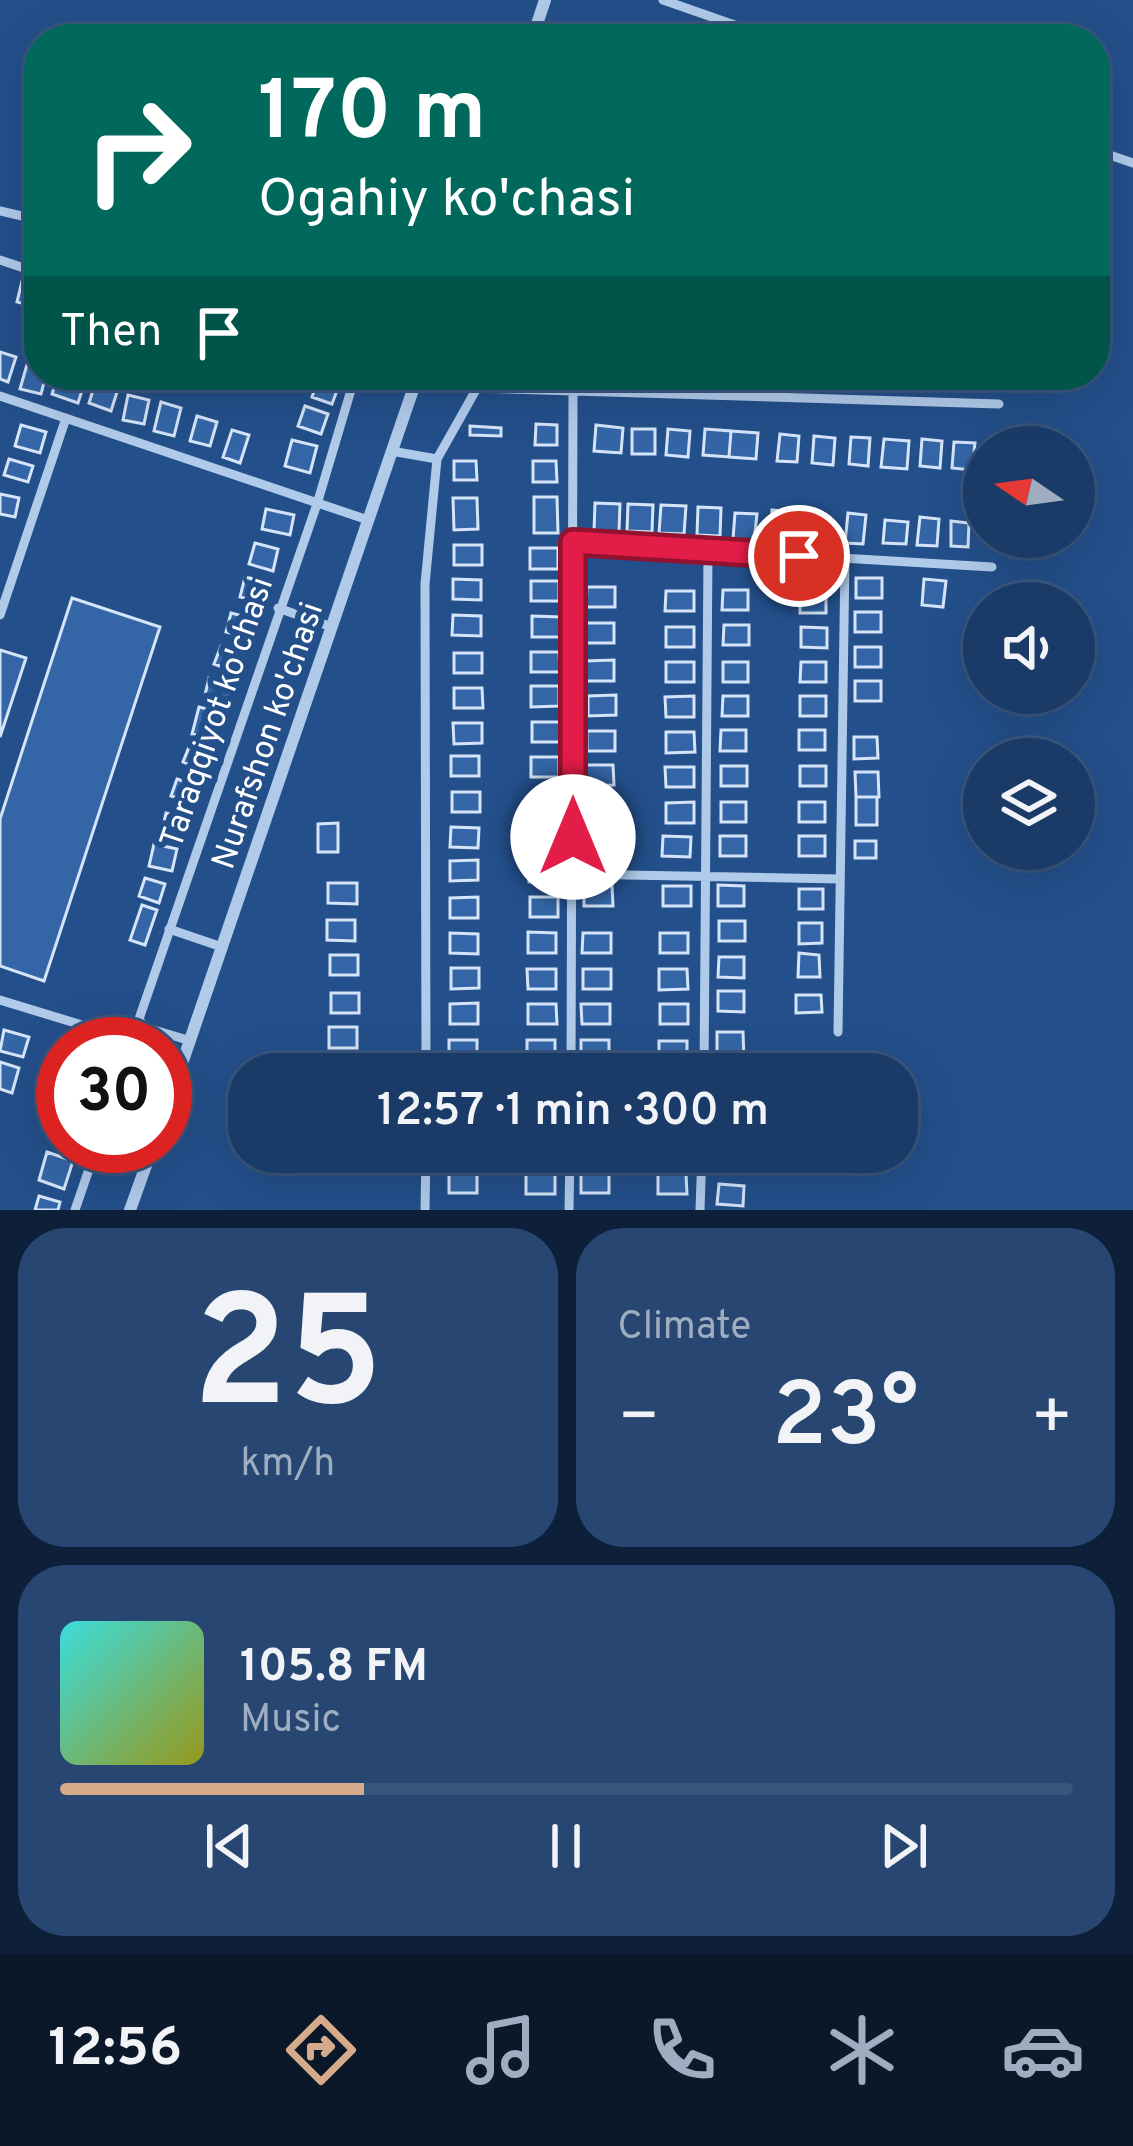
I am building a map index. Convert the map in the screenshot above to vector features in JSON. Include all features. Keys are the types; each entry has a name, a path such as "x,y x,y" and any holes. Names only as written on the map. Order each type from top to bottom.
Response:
{"street":[{"path":"663,0 732,24"},
{"name":"Taraqqiyot ko'chasi","path":"140,1017 352,390"},
{"name":"Nurafshon ko'chasi","path":"192,1038 413,390"},
{"path":"426,1053 425,584 437,459 461,407 475,390"},
{"path":"525,390 998,404"},
{"path":"572,1053 573,392"},
{"path":"0,396 368,520"},
{"path":"0,615 66,418"},
{"path":"391,451 437,459"},
{"path":"573,542 992,567"},
{"path":"704,1053 708,552"},
{"path":"838,1032 845,558"},
{"path":"278,608 332,627"},
{"path":"572,874 840,879"},
{"path":"169,929 222,947"},
{"path":"0,1014 2,1001 53,1017"},
{"path":"75,1210 88,1173"},
{"path":"130,1210 143,1173"},
{"path":"425,1173 425,1210"},
{"path":"569,1210 570,1173"},
{"path":"700,1210 701,1173"}],"building":[{"path":"23,277 24,304 17,302"},
{"path":"0,352 16,357 8,382 0,379"},
{"path":"53,390 82,390 78,403 52,394"},
{"path":"93,390 118,390 111,411 89,403"},
{"path":"315,390 337,390 332,404 312,397"},
{"path":"128,395 149,400 144,424 123,420"},
{"path":"161,402 181,408 174,436 154,431"},
{"path":"305,406 328,414 321,434 298,426"},
{"path":"197,416 217,422 210,446 190,441"},
{"path":"536,424 557,425 557,445 535,445"},
{"path":"21,425 46,432 40,453 15,446"},
{"path":"596,425 623,428 621,453 594,451"},
{"path":"470,426 501,428 501,436 470,435"},
{"path":"632,429 655,429 655,454 632,454"},
{"path":"668,429 690,431 688,457 666,455"},
{"path":"705,429 731,431 729,457 703,455"},
{"path":"232,430 249,435 240,463 223,457"},
{"path":"731,431 758,433 756,459 729,457"},
{"path":"780,434 799,436 797,462 777,461"},
{"path":"814,436 835,438 833,465 812,463"},
{"path":"851,437 870,438 868,466 849,464"},
{"path":"884,439 909,441 907,469 881,467"},
{"path":"922,439 942,441 940,468 920,466"},
{"path":"292,440 317,446 310,473 285,466"},
{"path":"954,442 963,442 963,469 952,468"},
{"path":"9,459 33,466 28,482 4,475"},
{"path":"454,461 476,461 477,480 454,480"},
{"path":"533,461 556,461 557,482 533,482"},
{"path":"0,494 19,498 15,517 0,514"},
{"path":"534,497 557,497 558,533 534,533"},
{"path":"453,498 477,498 478,529 454,530"},
{"path":"595,503 620,504 619,532 594,531"},
{"path":"628,504 653,505 652,532 627,531"},
{"path":"661,505 686,506 684,534 659,533"},
{"path":"698,507 721,508 720,536 697,535"},
{"path":"266,509 294,515 290,535 262,529"},
{"path":"772,510 796,512 793,542 770,540"},
{"path":"735,513 757,514 754,541 733,539"},
{"path":"848,513 866,515 863,544 845,543"},
{"path":"811,516 830,518 829,539 810,538"},
{"path":"920,517 939,519 937,546 917,545"},
{"path":"885,520 908,522 906,544 883,543"},
{"path":"951,521 963,522 963,547 951,546"},
{"path":"255,543 278,549 273,571 249,564"},
{"path":"454,545 482,545 482,565 454,565"},
{"path":"530,548 558,548 558,569 530,569"},
{"path":"245,577 269,583 263,603 240,597"},
{"path":"856,578 882,578 882,598 856,598"},
{"path":"453,579 481,580 481,600 453,599"},
{"path":"924,579 946,581 943,607 922,605"},
{"path":"531,581 559,581 559,601 531,601"},
{"path":"587,587 615,587 615,607 586,607"},
{"path":"723,590 748,590 748,610 722,610"},
{"path":"666,591 694,591 694,611 665,611"},
{"path":"800,592 826,593 826,613 800,613"},
{"path":"72,598 160,627 44,981 0,966 0,819"},
{"path":"855,612 881,612 881,632 855,632"},
{"path":"231,613 258,620 252,639 226,632"},
{"path":"453,615 481,616 481,636 452,635"},
{"path":"532,616 560,617 560,637 532,637"},
{"path":"586,623 614,623 614,643 586,643"},
{"path":"724,625 749,625 749,645 723,645"},
{"path":"666,627 694,627 694,647 666,647"},
{"path":"801,627 827,628 827,648 801,647"},
{"path":"221,646 243,654 237,672 214,664"},
{"path":"855,647 881,647 881,667 855,667"},
{"path":"0,650 26,658 0,737"},
{"path":"531,652 559,652 560,672 531,672"},
{"path":"454,653 482,653 482,673 454,673"},
{"path":"614,660 614,681 586,681 585,661"},
{"path":"666,662 694,662 694,682 666,682"},
{"path":"723,662 748,662 748,682 723,682"},
{"path":"801,662 826,662 826,682 800,682"},
{"path":"209,678 231,683 227,701 205,695"},
{"path":"855,681 881,681 881,701 855,701"},
{"path":"531,686 559,686 559,706 531,707"},
{"path":"454,688 482,688 483,708 454,708"},
{"path":"616,695 616,715 588,716 588,696"},
{"path":"694,696 694,717 666,717 665,697"},
{"path":"723,696 748,696 748,716 722,716"},
{"path":"800,696 826,696 826,716 800,716"},
{"path":"199,707 223,713 216,739 192,734"},
{"path":"532,722 560,722 560,742 532,742"},
{"path":"453,723 482,723 482,743 454,744"},
{"path":"721,730 746,730 746,751 720,751"},
{"path":"799,730 825,730 825,750 799,750"},
{"path":"587,731 615,731 615,751 587,751"},
{"path":"666,732 694,732 695,752 666,753"},
{"path":"854,737 877,737 878,758 854,759"},
{"path":"189,747 206,754 200,769 183,762"},
{"path":"451,756 479,756 479,776 451,776"},
{"path":"531,757 559,757 559,777 531,777"},
{"path":"585,765 613,765 614,785 585,786"},
{"path":"721,766 747,766 747,786 721,786"},
{"path":"800,766 826,766 826,786 800,786"},
{"path":"665,767 694,767 694,787 666,787"},
{"path":"855,772 878,772 879,797 856,797"},
{"path":"177,779 199,786 193,803 171,796"},
{"path":"452,792 480,792 480,812 452,812"},
{"path":"560,792 560,812 532,813 532,793"},
{"path":"856,797 877,797 877,825 856,825"},
{"path":"612,799 613,819 584,820 584,800"},
{"path":"694,802 694,823 666,823 666,803"},
{"path":"721,802 746,802 746,822 721,822"},
{"path":"799,802 825,802 825,822 799,822"},
{"path":"166,813 186,818 182,836 162,831"},
{"path":"338,823 338,852 318,852 318,824"},
{"path":"528,826 557,827 556,847 528,846"},
{"path":"451,827 479,828 478,848 450,847"},
{"path":"584,836 612,836 611,857 583,856"},
{"path":"663,836 691,837 690,857 662,856"},
{"path":"720,836 746,836 746,856 720,856"},
{"path":"799,836 825,836 825,856 799,856"},
{"path":"855,841 876,841 876,858 855,858"},
{"path":"154,844 177,849 172,871 149,866"},
{"path":"478,860 478,880 450,881 450,861"},
{"path":"528,861 557,861 557,881 529,882"},
{"path":"145,878 165,884 159,903 139,896"},
{"path":"328,883 357,883 357,904 328,903"},
{"path":"718,885 744,886 744,906 718,906"},
{"path":"584,886 612,886 613,906 584,906"},
{"path":"663,886 691,886 691,906 663,906"},
{"path":"799,889 823,889 823,909 799,909"},
{"path":"478,897 478,918 450,918 450,898"},
{"path":"530,897 558,897 558,917 530,917"},
{"path":"142,905 157,910 145,945 130,940"},
{"path":"327,920 355,920 355,941 327,940"},
{"path":"719,921 745,921 745,941 719,941"},
{"path":"799,923 822,923 822,943 799,944"},
{"path":"528,932 556,933 556,953 528,953"},
{"path":"450,933 478,934 478,954 450,953"},
{"path":"583,933 611,933 611,953 582,953"},
{"path":"660,933 688,933 688,953 660,953"},
{"path":"799,953 819,955 820,977 798,977"},
{"path":"330,955 358,955 358,975 330,975"},
{"path":"719,957 744,957 744,978 718,977"},
{"path":"451,968 479,968 479,988 451,989"},
{"path":"527,969 556,969 556,989 528,989"},
{"path":"583,969 611,969 611,989 583,989"},
{"path":"659,969 687,969 688,989 659,990"},
{"path":"718,991 744,991 744,1012 718,1011"},
{"path":"331,993 359,993 359,1013 331,1013"},
{"path":"796,995 821,995 822,1012 796,1013"},
{"path":"478,1003 478,1024 450,1024 450,1004"},
{"path":"528,1004 556,1004 557,1024 528,1024"},
{"path":"581,1004 610,1004 610,1024 582,1024"},
{"path":"660,1004 688,1004 688,1024 660,1024"},
{"path":"329,1027 357,1027 357,1048 329,1048"},
{"path":"4,1030 29,1037 23,1057 0,1051"},
{"path":"717,1032 743,1032 744,1053 717,1053"},
{"path":"449,1040 477,1040 477,1053 449,1053"},
{"path":"527,1040 555,1040 555,1053 527,1053"},
{"path":"581,1040 609,1040 609,1053 581,1053"},
{"path":"659,1041 687,1041 687,1053 659,1053"},
{"path":"0,1062 19,1068 12,1093 0,1089"},
{"path":"41,1173 69,1173 64,1189 39,1180"},
{"path":"449,1173 477,1173 477,1193 449,1193"},
{"path":"555,1173 555,1194 526,1194 526,1174"},
{"path":"581,1173 609,1173 609,1193 581,1193"},
{"path":"658,1174 686,1174 687,1194 658,1194"},
{"path":"719,1184 744,1186 743,1206 717,1204"},
{"path":"39,1196 60,1202 58,1210 35,1210"}],"route":[{"path":"573,837 573,542 799,556"}]}
